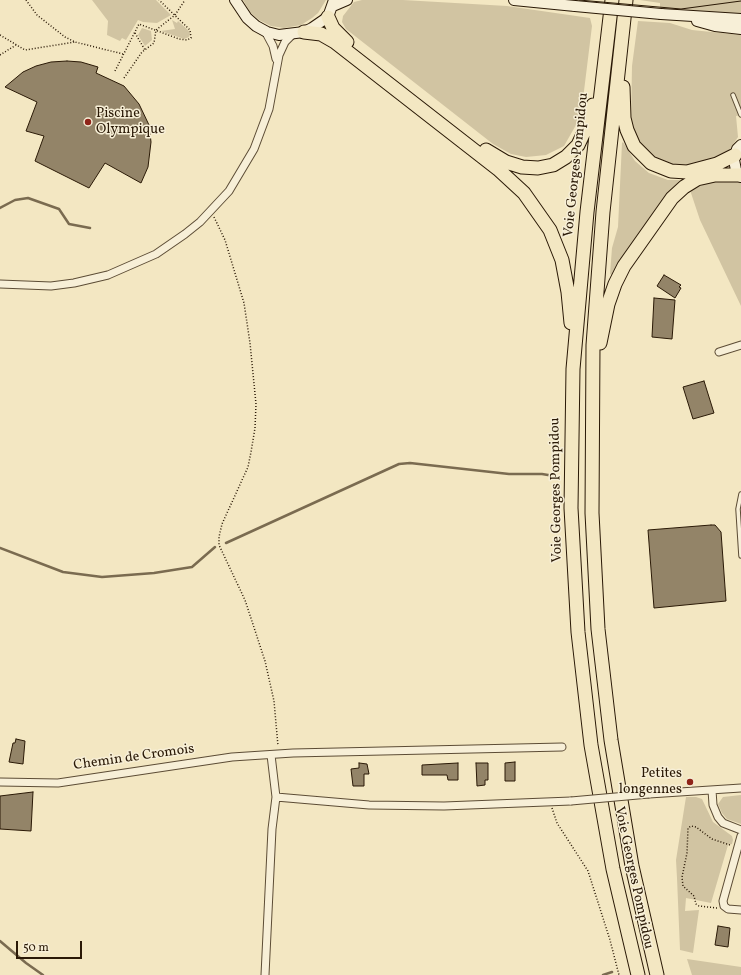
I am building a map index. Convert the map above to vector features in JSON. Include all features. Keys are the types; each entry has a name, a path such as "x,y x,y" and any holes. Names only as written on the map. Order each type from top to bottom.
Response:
{"highway":[{"name":"Voie Georges Pompidou","path":"612,0 587,212 573,369 571,515 578,632 584,690 603,822 612,869 638,975"},
{"name":"Voie Georges Pompidou","path":"626,0 597,280 593,345 592,513 599,637 618,780 632,866 656,973"},
{"path":"332,8 333,28 342,38 497,158 522,167 538,168 553,164 561,161 573,150 585,130 603,69"},
{"path":"299,33 321,34 336,42 498,169 516,184 533,203 550,230 562,260 568,292 573,369"},
{"path":"621,39 624,118 631,140 645,159 664,169 687,172 717,164 738,150"},
{"path":"593,380 602,330 608,304 615,284 624,266 657,218 672,198 690,182 715,175 740,176"}],"main road":[{"path":"236,1 247,18 265,31 279,35 299,33 332,8 347,0"},
{"path":"514,0 678,16 741,20"},
{"path":"678,16 715,26 741,29"},
{"path":"738,150 734,165 740,176"}],"street":[{"path":"265,31 273,46 277,64"},
{"path":"0,284 51,286 74,283 114,273 139,263 171,244 210,212 232,185 257,142 269,109 280,51 299,33"},
{"path":"719,352 741,345"},
{"name":"Chemin de Cromois","path":"0,782 58,783 232,757 275,754 562,747"},
{"path":"265,975 272,828 276,797 275,754"},
{"path":"276,797 297,800 377,805 485,806 571,802 649,794 741,788"},
{"path":"712,790 713,805 718,817 723,823 741,830"},
{"path":"741,836 724,898 724,906 728,909 741,910"}],"lane":[{"path":"733,94 741,115"},
{"path":"741,494 738,509 741,556"}],"path":[{"path":"26,0 37,15 65,37 75,42 123,54"},
{"path":"115,71 139,24 184,40 191,38 190,30 159,0"},
{"path":"124,78 145,50 154,43 156,30 175,15 185,0"},
{"path":"135,32 145,50"},
{"path":"0,35 25,50 75,42"},
{"path":"0,55 16,45"},
{"path":"210,212 220,228 244,303 250,343 256,404 252,452 248,467 222,524 219,545 245,600 265,661 274,701 275,754"},
{"path":"550,803 557,823 588,871 610,940 619,975"},
{"path":"722,842 712,840 699,828 689,826 682,882 684,888 694,896 696,904 699,906 713,908 724,906"}],"shaded area":[{"path":"92,0 156,0 171,15 157,23 138,20 126,40 122,38 120,41 107,35 108,21"},
{"path":"243,0 326,0 318,13 312,18 301,25 284,28 271,26 259,20 250,12"},
{"path":"362,0 403,0 507,6 590,18 592,26 583,99 576,125 564,146 546,155 526,157 511,154 493,144 346,29 342,22 343,16 354,2"},
{"path":"640,0 741,0 741,15 660,9 660,3"},
{"path":"172,20 177,23 178,21 188,30 190,33 189,37 184,39 161,31 175,29"},
{"path":"638,21 670,23 692,30 741,35 741,115 736,116 738,137 726,155 700,165 680,166 660,162 642,149 631,123 632,66"},
{"path":"142,28 151,31 152,40 145,46 138,35"},
{"path":"623,142 635,161 649,173 668,180 680,180 659,204 612,275 610,274 612,248 618,227"},
{"path":"719,179 737,180 741,183 741,306 700,220 690,190"},
{"path":"741,795 741,824 727,819 722,813 718,804 723,797"},
{"path":"686,797 696,797 702,799 713,822 732,836 733,840 732,844 728,845 711,903 686,898 685,911 699,910 693,953 680,950 676,860"},
{"path":"687,959 741,967 741,975 692,975"}],"building":[{"name":"Piscine Olympique","path":"51,62 81,62 98,67 96,73 124,86 139,104 149,125 151,142 148,167 141,183 105,163 89,188 35,161 44,136 26,131 37,102 5,87 23,72 36,66"},
{"path":"664,275 681,285 679,287 681,288 675,298 657,286"},
{"path":"654,298 675,300 672,339 652,337"},
{"path":"704,381 714,413 693,419 683,387"},
{"path":"715,525 721,532 726,601 654,608 648,530"},
{"path":"16,739 25,741 23,764 9,762 13,743 15,743"},
{"path":"515,762 515,781 505,781 505,763"},
{"path":"359,763 367,764 369,774 364,774 364,786 353,786 351,769 359,768"},
{"path":"458,763 458,780 448,780 447,775 422,775 422,765"},
{"path":"476,763 488,763 488,780 485,780 485,785 477,786"},
{"path":"33,792 31,831 0,829 0,796"},
{"path":"718,926 730,928 728,947 715,945"}],"waterway":[{"path":"0,208 15,200 28,198 59,209 69,224 90,228"},
{"path":"226,543 399,464 410,463 509,474 542,474 554,476"},
{"path":"0,548 63,572 102,577 154,573 192,567 215,547"},
{"path":"0,941 43,975"},
{"path":"603,975 612,972"}],"tram line":[{"path":"579,0 681,9 741,1"}],"place":[{"name":"Piscine Olympique","path":"88,122"},
{"name":"Petites longennes","path":"690,782"}]}
